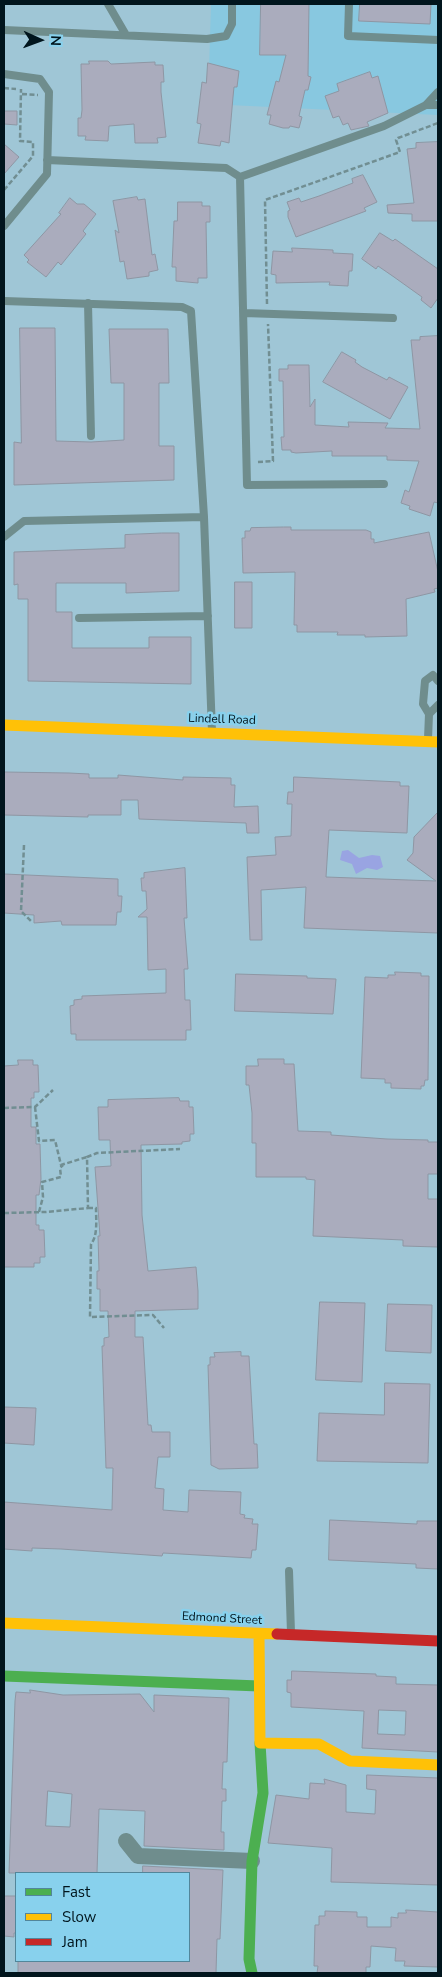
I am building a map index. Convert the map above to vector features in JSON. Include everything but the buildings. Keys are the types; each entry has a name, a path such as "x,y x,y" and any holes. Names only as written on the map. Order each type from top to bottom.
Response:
{"street":[{"name":"Lindell Road","path":"4,725 433,742"},
{"name":"Edmond Street","path":"4,1623 438,1641"},
{"path":"252,1973 250,1960 252,1861 262,1793 259,1634"},
{"path":"4,1676 259,1686"},
{"path":"260,1743 319,1744 350,1761 438,1765"},
{"path":"126,1841 138,1856 252,1861"}],"lane":[{"path":"108,4 126,35"},
{"path":"4,30 207,39 226,36 232,24 232,4"},
{"path":"349,4 348,36 438,40"},
{"path":"4,74 40,79 49,92 47,174 4,226"},
{"path":"240,177 384,126 426,105 438,92"},
{"path":"426,105 438,105"},
{"path":"48,160 226,168 240,177"},
{"path":"240,177 247,485 384,484"},
{"path":"4,301 182,306 191,311 204,517 212,733"},
{"path":"88,304 91,436"},
{"path":"244,313 393,318"},
{"path":"4,538 24,521 204,517"},
{"path":"79,618 208,616"},
{"path":"433,742 429,714 423,704 425,681 433,675 438,681"},
{"path":"429,714 438,705"},
{"path":"289,1572 291,1635"}],"path":[{"path":"4,88 22,89 20,141 33,142 33,156 4,190"},
{"path":"247,462 273,461 265,200 400,152 396,140 398,138 438,123"},
{"path":"24,846 22,911 31,921"},
{"path":"4,1108 35,1107 53,1090"},
{"path":"35,1107 39,1141 55,1140 63,1165"},
{"path":"40,1212 43,1197 42,1182 61,1177 60,1168 63,1165 97,1153 180,1150"},
{"path":"87,1157 88,1208"},
{"path":"4,1213 96,1208 94,1240 91,1244 90,1317 153,1315 164,1328"}],"shaded area":[{"path":"211,4 438,4 438,115 208,104"},
{"path":"348,850 359,858 372,855 380,856 383,867 377,870 367,868 356,874 352,864 340,860 342,851"}],"traffic: fast":[{"path":"4,1676 259,1686"},
{"path":"252,1973 249,1959 252,1861 263,1793 260,1743"}],"traffic: slow":[{"path":"4,725 438,742"},
{"path":"4,1623 277,1634"},
{"path":"259,1634 260,1743 319,1744 350,1761 438,1765"}],"traffic: jam":[{"path":"277,1634 438,1641"}]}
